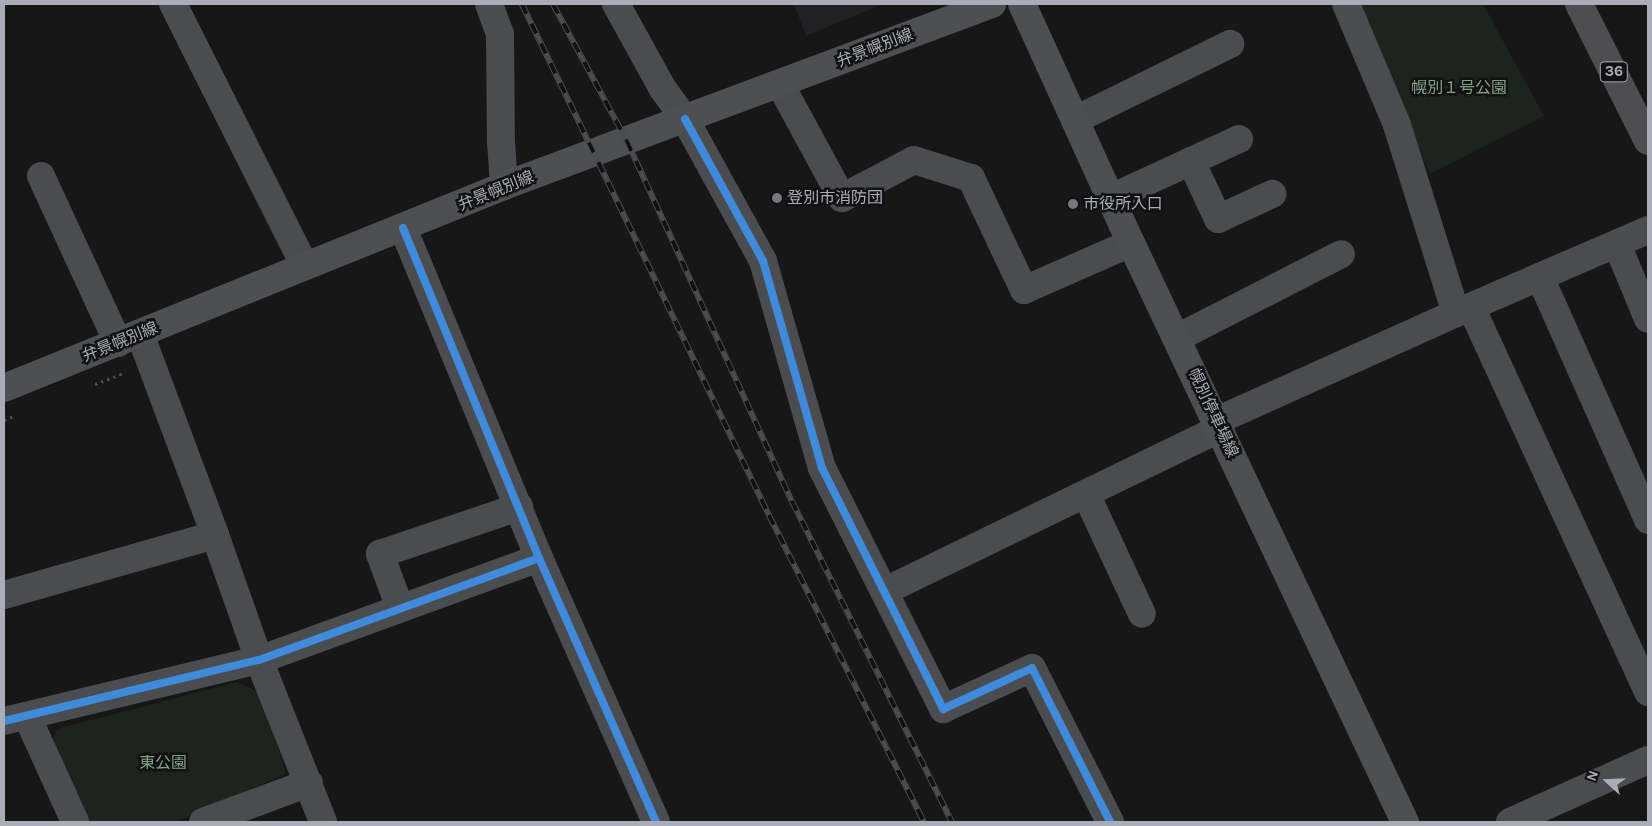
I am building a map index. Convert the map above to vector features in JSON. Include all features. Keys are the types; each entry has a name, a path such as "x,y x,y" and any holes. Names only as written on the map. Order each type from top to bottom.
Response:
{"highway":[{"name":"36","path":"1579,4 1648,141"}],"main road":[{"name":"弁景幌別線","path":"4,388 504,186 992,4"},
{"name":"幌別停車場線","path":"1022,4 1131,243 1405,822"}],"street":[{"path":"173,4 305,266"},
{"path":"489,4 500,34 501,141 504,186"},
{"path":"616,4 664,89 685,119 763,261 822,468 943,709 1032,668 1110,822"},
{"path":"1346,4 1397,125 1463,310 1645,678"},
{"path":"1075,120 1230,44"},
{"path":"780,84 842,198 914,160 971,178 1024,290 1131,243"},
{"path":"1111,198 1239,139"},
{"path":"1191,161 1218,219 1272,194"},
{"path":"41,176 129,339 216,536 259,660 323,822"},
{"path":"403,228 539,558 656,822"},
{"path":"885,591 1086,494 1218,424 1463,310 1648,230"},
{"path":"1617,244 1648,319"},
{"path":"1177,338 1341,254"},
{"path":"1540,277 1648,520"},
{"path":"1086,494 1142,614"},
{"path":"400,608 380,554 519,507"},
{"path":"4,595 216,536"},
{"path":"75,822 16,719 259,660 539,558"},
{"path":"1510,822 1648,760"},
{"path":"204,822 253,814 309,783"}],"shaded area":[{"path":"794,4 883,4 806,36"}],"green space":[{"name":"幌別１号公園","path":"1355,4 1483,4 1544,116 1430,174"},
{"name":"東公園","path":"237,682 261,693 286,774 175,822 82,822 50,745 57,729"}],"railway":[{"path":"522,4 769,515 924,822"},
{"path":"553,4 627,141 792,501 952,822"}],"cycle path":[{"path":"685,119 763,261 822,468 943,709 1032,668 1110,822"},
{"path":"403,228 539,558 656,822"},
{"path":"4,721 259,660 539,558"}],"place":[{"name":"登別市消防団","path":"777,198"},
{"name":"市役所入口","path":"1073,204"}]}
